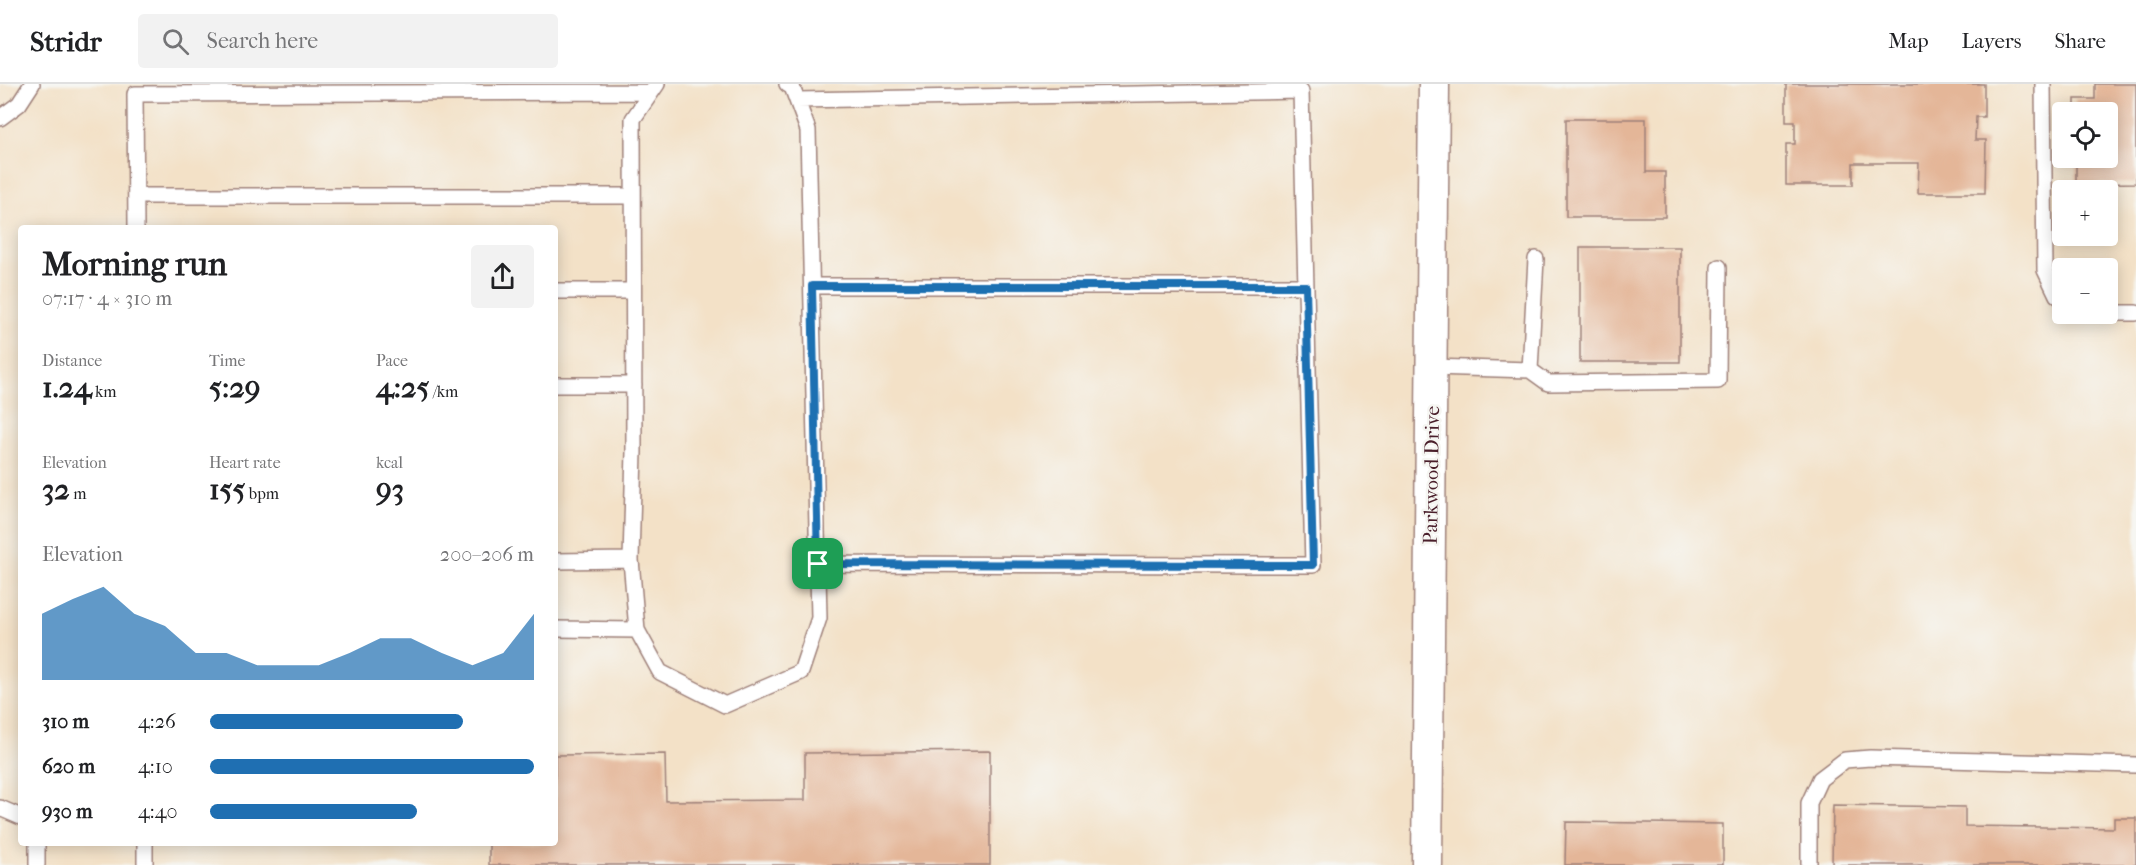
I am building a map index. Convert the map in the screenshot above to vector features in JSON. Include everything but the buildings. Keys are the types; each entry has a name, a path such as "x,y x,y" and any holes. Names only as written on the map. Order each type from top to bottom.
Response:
{"street":[{"name":"Parkwood Drive","path":"1427,865 1434,84"}],"lane":[{"path":"0,118 19,104 32,84"},
{"path":"654,88 633,119 632,560 637,630 660,672 725,705 801,672 819,618 808,130 792,87 787,84"},
{"path":"2043,84 2045,270 2052,286"},
{"path":"136,225 135,94 654,88"},
{"path":"797,100 1301,91 1313,565 818,564"},
{"path":"136,196 633,196"},
{"path":"1530,369 1536,259"},
{"path":"1432,367 1530,369 1548,383 1718,381 1719,267"},
{"path":"812,286 1306,286"},
{"path":"558,291 633,291"},
{"path":"2118,314 2136,313"},
{"path":"558,385 634,385"},
{"path":"558,561 632,560"},
{"path":"558,629 637,630"},
{"path":"1809,865 1809,803 1820,779 1845,760 1870,758 2136,765"},
{"path":"0,808 18,816"},
{"path":"37,846 37,865"},
{"path":"145,846 145,865"}],"route":[{"path":"812,286 1306,286 1313,565 818,564 812,286"}]}
